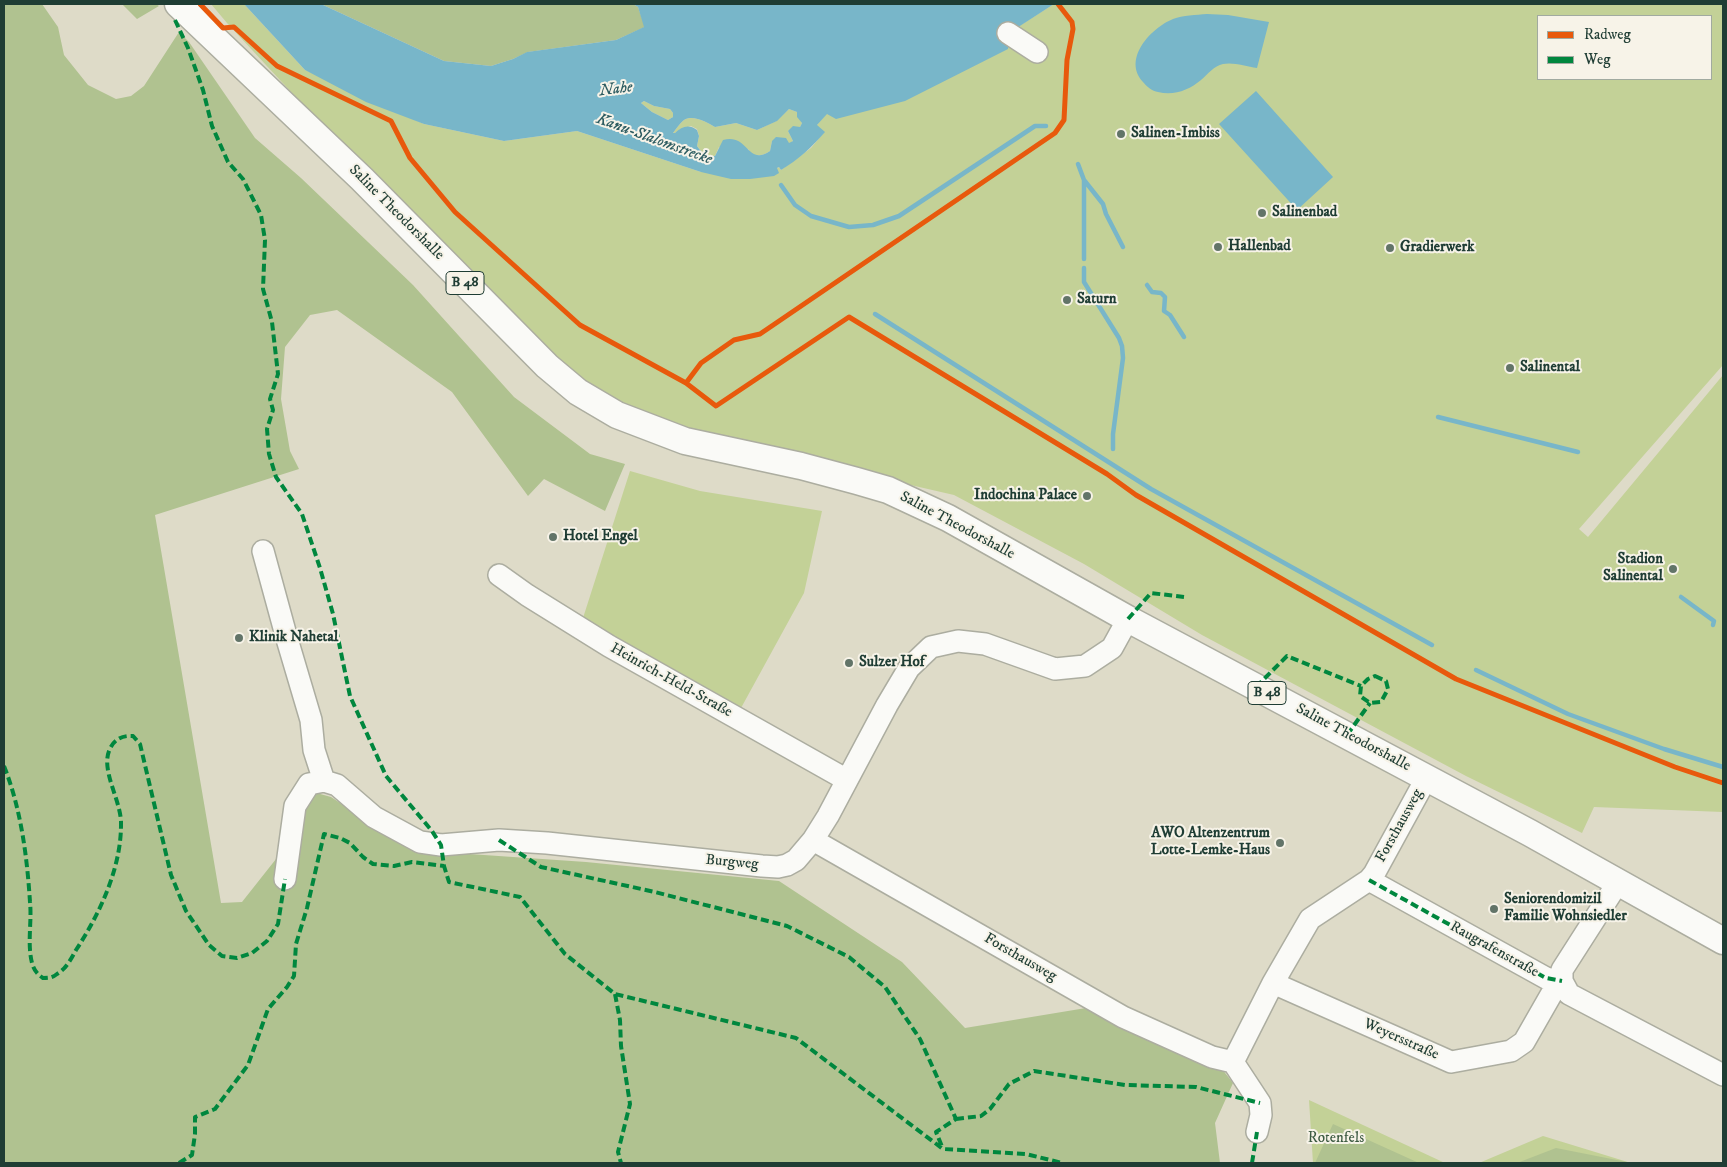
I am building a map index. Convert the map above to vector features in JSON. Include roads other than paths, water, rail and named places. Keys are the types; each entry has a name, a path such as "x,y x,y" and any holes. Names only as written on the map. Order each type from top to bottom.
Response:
{"main road":[{"name":"Saline Theodorshalle","path":"178,4 362,179 547,366 578,392 617,415 685,441 801,466 888,490 948,518 1128,619 1619,881 1723,941"}],"street":[{"path":"1008,33 1037,52"},
{"path":"263,551 311,720 314,750 324,781 309,784 294,806 285,879"},
{"name":"Heinrich-Held-Straße","path":"499,575 527,595 609,646 847,780"},
{"name":"Burgweg","path":"324,781 336,785 374,817 420,842 441,845 499,840 547,842 703,861 787,865 796,860 813,840 886,705 909,668 931,647 958,641 984,644 1055,669 1085,666 1112,648 1128,619"},
{"name":"Forsthausweg","path":"813,840 1123,1017 1212,1057 1233,1062 1273,983 1310,919 1369,880 1374,874 1427,777"},
{"name":"Raugrafenstraße","path":"1369,880 1546,978 1562,981 1570,994 1723,1074"},
{"name":"Weyersstraße","path":"1273,983 1450,1062 1511,1051 1524,1042 1552,993 1562,981 1562,970 1619,881"},
{"path":"1233,1062 1260,1103 1261,1115 1257,1132"}],"water":[{"path":"244,4 321,4 444,61 491,66 527,52 616,40 644,27 638,7 633,4 1054,4 1009,33 1008,49 905,101 836,119 827,114 817,125 825,132 804,153 781,170 779,167 777,168 779,173 774,176 750,179 731,179 701,172 577,131 504,141 424,124 366,102 305,70","holes":["644,101 654,106 670,109 673,117 668,120 652,112 641,103","789,109 797,112 797,117 802,123 800,127 793,126 788,131 793,141 789,143 786,138 776,137 772,141 770,151 762,155 752,153 738,141 732,139 723,140 715,156 709,156 703,153 697,146 699,136 694,128 686,127 673,133 688,118 700,120 715,127 736,123 757,130 777,121"]},
{"path":"1207,14 1228,15 1269,22 1257,68 1223,64 1214,68 1191,87 1175,93 1158,92 1148,87 1137,73 1136,64 1137,54 1148,37 1156,29 1173,19"},
{"path":"1256,91 1333,177 1297,210 1219,124"}],"waterway":[{"path":"781,185 795,205 811,216 849,227 873,225 899,216 1035,126 1046,126"},
{"path":"1078,164 1084,180 1084,259"},
{"path":"1084,180 1103,204 1123,247"},
{"path":"1084,268 1084,282 1119,338 1122,346 1123,358 1113,434 1113,449"},
{"path":"1147,285 1152,292 1161,293 1165,297 1164,311 1170,315 1184,337"},
{"path":"875,314 1151,489 1432,645"},
{"path":"1438,417 1578,452"},
{"path":"1681,597 1714,621 1713,625"},
{"path":"1476,670 1568,714 1664,749 1723,767"}],"place":[{"name":"Salinen-Imbiss","path":"1121,134"},
{"name":"Salinenbad","path":"1262,213"},
{"name":"Hallenbad","path":"1218,247"},
{"name":"Gradierwerk","path":"1390,248"},
{"name":"Saturn","path":"1067,300"},
{"name":"Salinental","path":"1510,368"},
{"name":"Indochina Palace","path":"1087,496"},
{"name":"Hotel Engel","path":"553,537"},
{"name":"Stadion Salinental","path":"1673,569"},
{"name":"Klinik Nahetal","path":"239,638"},
{"name":"Sulzer Hof","path":"849,663"},
{"name":"AWO Altenzentrum Lotte-Lemke-Haus","path":"1280,843"},
{"name":"Seniorendomizil Familie Wohnsiedler","path":"1494,909"}],"water label":[{"name":"Nahe","path":"616,90"},
{"name":"Kanu-Slalomstrecke","path":"654,140"}],"park label":[{"name":"Rotenfels","path":"1336,1139"}]}
